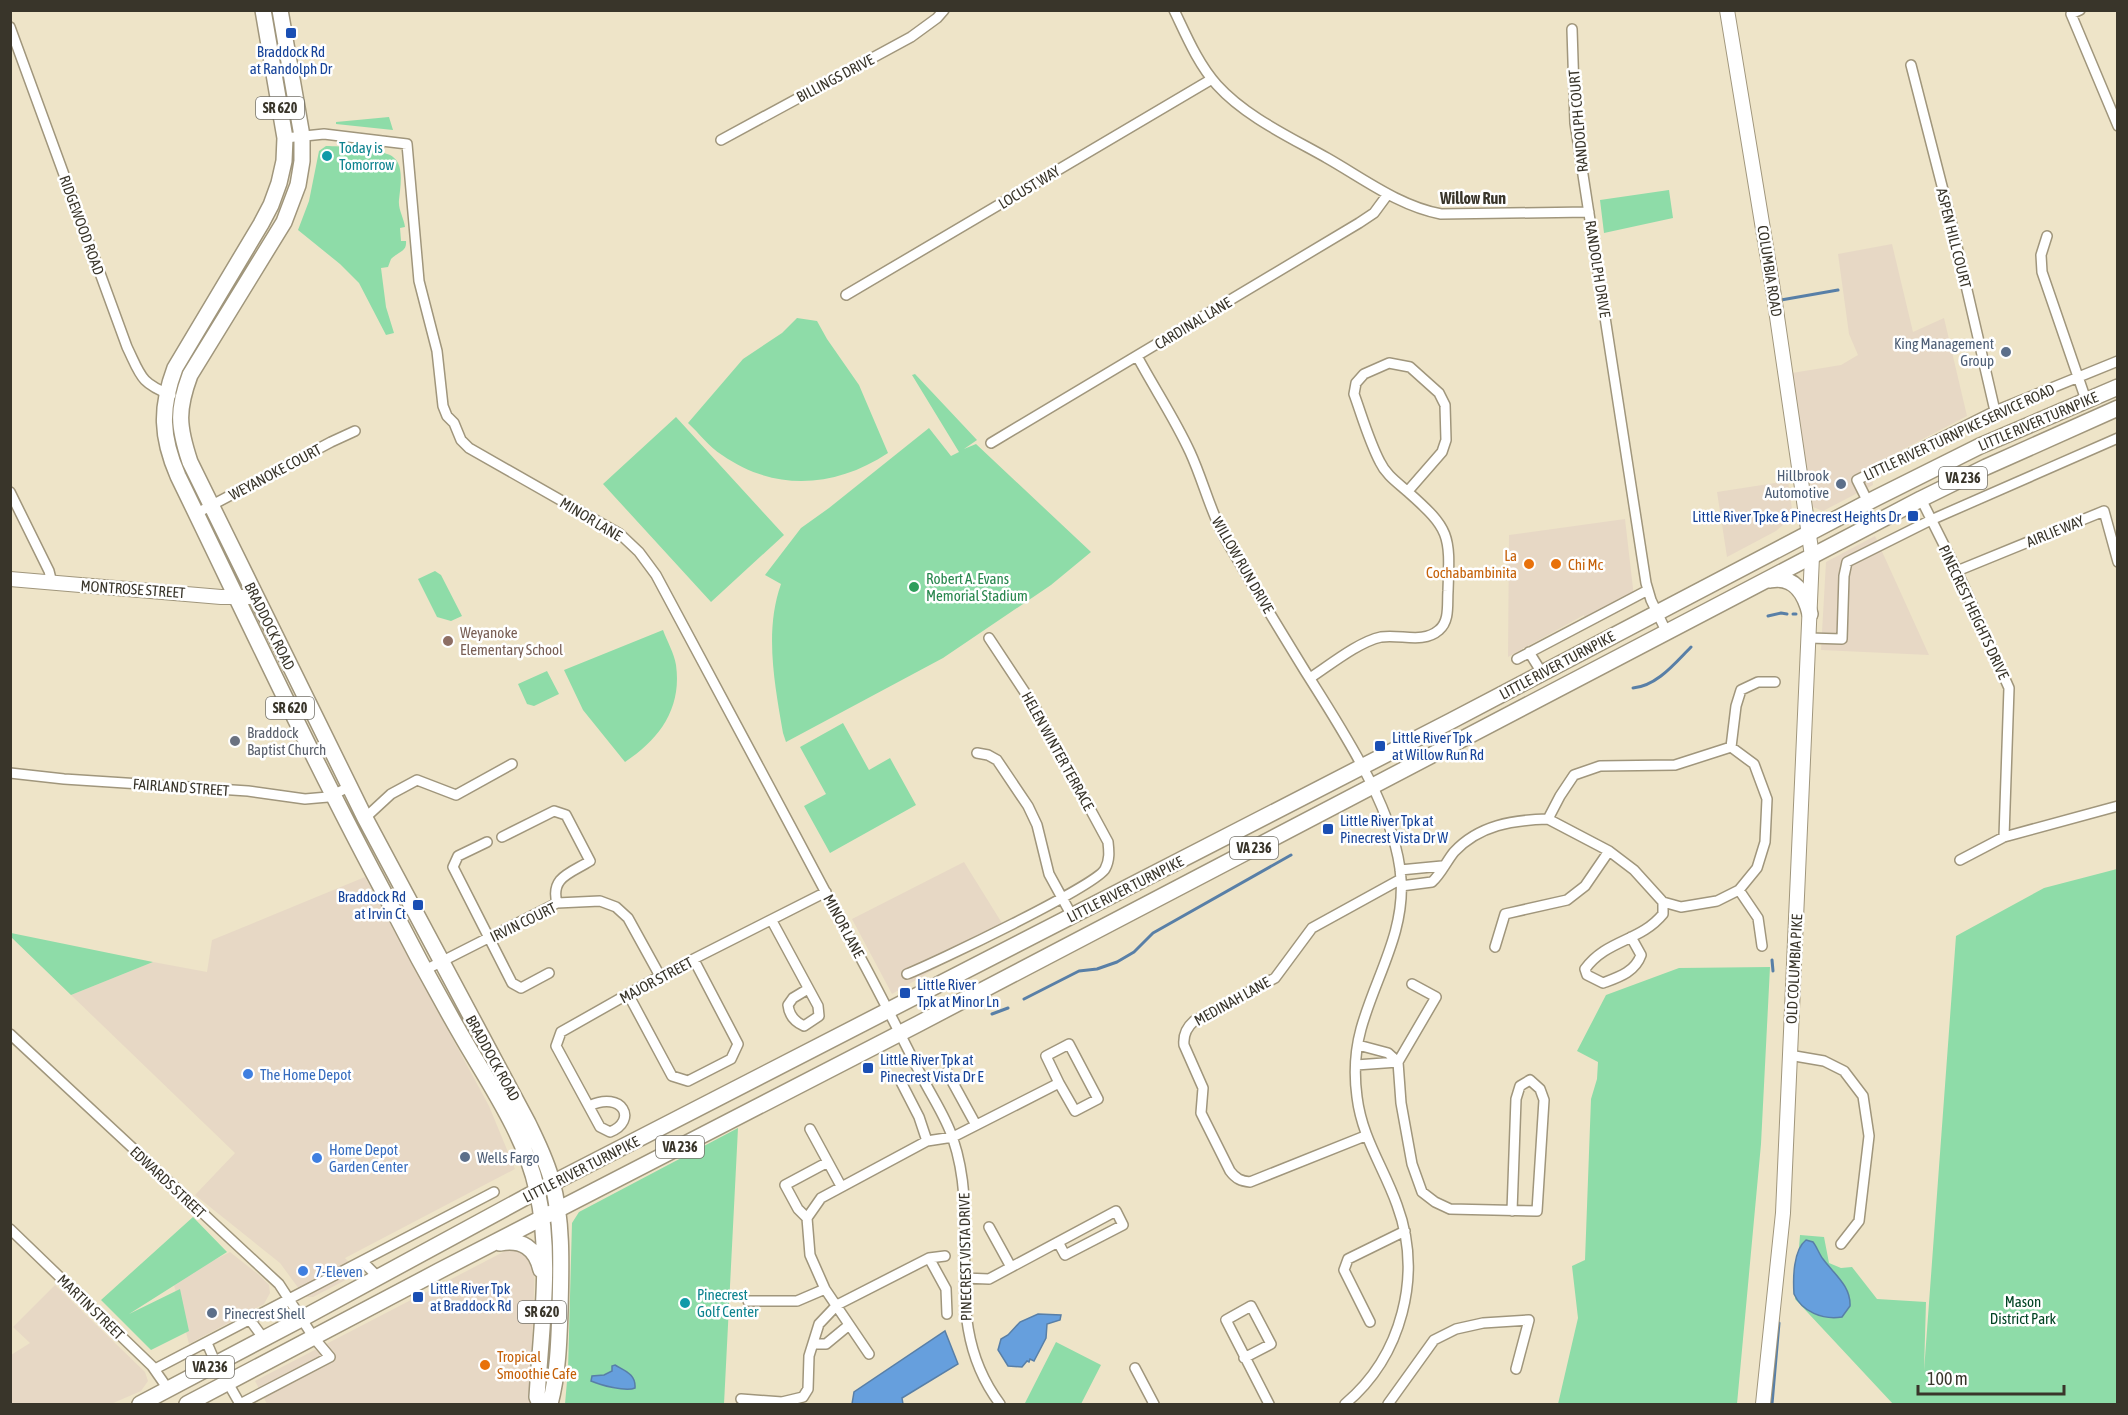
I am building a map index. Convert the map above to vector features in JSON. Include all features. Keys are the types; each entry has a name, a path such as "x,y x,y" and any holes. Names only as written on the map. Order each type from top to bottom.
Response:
{"main road":[{"name":"BRADDOCK ROAD","path":"263,10 285,138 284,161 271,205 175,368 166,393 164,425 168,449 196,513 333,795 425,970 514,1127 522,1147 537,1191 541,1219 544,1283 537,1397 540,1404"},
{"name":"BRADDOCK ROAD","path":"280,10 302,136 302,161 298,185 289,212 190,375 181,400 180,416 184,444 190,462 255,597 365,818 528,1123 544,1159 553,1183 560,1250 556,1383 550,1404"},
{"name":"LITTLE RIVER TURNPIKE","path":"140,1404 537,1191 1542,674 1868,502 1980,446 2118,387"},
{"name":"LITTLE RIVER TURNPIKE","path":"187,1404 1921,499 2058,433 2118,408"},
{"path":"1767,581 1778,578 1786,579 1796,585 1804,597 1810,614"},
{"path":"488,1246 513,1241 525,1244 539,1261 544,1283"}],"street":[{"name":"BILLINGS DRIVE","path":"721,140 911,37 938,18 944,10"},
{"name":"RANDOLPH DRIVE","path":"1173,10 1212,79 1243,107 1410,206 1441,214 1501,215 1589,212 1648,590 1656,613 1667,633"},
{"name":"COLUMBIA ROAD","path":"1727,10 1810,532"},
{"path":"2076,12 2118,126"},
{"name":"RIDGEWOOD ROAD","path":"10,27 127,347 142,379 147,384 181,400"},
{"name":"RANDOLPH COURT","path":"1572,29 1575,123 1589,212"},
{"name":"ASPEN HILL COURT","path":"1911,65 1995,411"},
{"name":"LOCUST WAY","path":"846,295 1212,79"},
{"name":"MINOR LANE","path":"285,138 324,134 407,144 419,281 438,358 442,406 447,416 454,423 461,440 469,448 620,534 639,552 656,575 889,1010"},
{"name":"CARDINAL LANE","path":"991,443 1359,223 1374,213 1388,194"},
{"path":"2047,236 2041,255 2042,272 2086,400"},
{"name":"WILLOW RUN DRIVE","path":"1137,356 1180,430 1224,537 1362,766"},
{"name":"LITTLE RIVER TURNPIKE SERVICE ROAD","path":"1868,502 1857,480 1995,411 2118,361"},
{"path":"1310,678 1365,643 1382,637 1429,637 1441,629 1447,617 1448,542 1443,527 1390,476 1380,463 1354,394 1356,383 1364,374 1389,363 1410,367 1439,393 1445,405 1446,440 1442,452 1408,491"},
{"name":"WEYANOKE COURT","path":"196,513 355,431"},
{"path":"1809,638 1842,639 1844,576 1847,562 1931,520 2118,438"},
{"path":"10,492 49,571 52,583"},
{"name":"PINECREST HEIGHTS DRIVE","path":"1921,499 1957,571 2010,688 2004,837"},
{"name":"AIRLIE WAY","path":"1957,571 2104,511 2118,562"},
{"name":"OLD COLUMBIA PIKE","path":"1763,1404 1783,1213 1810,614 1812,556 1810,532"},
{"name":"MONTROSE STREET","path":"10,579 255,597"},
{"path":"1517,659 1648,590"},
{"name":"HELEN WINTER TERRACE","path":"989,638 1036,709 1108,842 1109,856 1104,870 1094,880 1062,898"},
{"path":"1529,652 1542,674"},
{"path":"1731,747 1736,706 1741,690 1758,682 1775,682"},
{"path":"1400,878 1432,882 1456,849 1478,832 1499,824 1548,819 1609,851 1634,870 1663,902 1681,907 1717,901 1739,890 1757,868 1765,842 1767,799 1754,764 1731,747"},
{"path":"1548,819 1574,775 1600,766 1675,765 1731,747"},
{"path":"977,753 987,754 996,760 1028,806 1037,825 1048,874 1072,916"},
{"path":"365,818 391,794 417,780 456,795 512,765"},
{"path":"1345,1404 1365,1386 1386,1355 1403,1313 1408,1275 1405,1231 1397,1205 1365,1136 1357,1098 1356,1065 1361,1027 1397,929 1400,878 1392,834 1362,766"},
{"name":"FAIRLAND STREET","path":"10,773 64,779 248,791 305,799 333,795 350,787"},
{"path":"1960,861 2004,837 2118,806"},
{"path":"502,837 554,811 566,815 590,861 558,881 554,892 557,903"},
{"path":"487,842 458,856 453,867 512,983 521,988 549,973"},
{"path":"1495,947 1505,914 1567,900 1585,886 1609,851"},
{"path":"1400,878 1442,867"},
{"name":"MEDINAH LANE","path":"1365,1136 1250,1182 1235,1178 1201,1113 1203,1088 1184,1045 1184,1039 1189,1025 1194,1021 1275,978 1312,928 1400,878"},
{"path":"1739,890 1758,918 1762,946"},
{"name":"MAJOR STREET","path":"589,1106 556,1046 561,1032 660,976 826,892"},
{"path":"907,974 1062,898"},
{"name":"IRVIN COURT","path":"425,970 557,903 600,901 616,907 628,918 660,976"},
{"path":"1631,937 1641,955 1637,965 1629,972 1603,983 1587,975 1585,969 1593,957 1612,945 1631,937 1640,934 1656,922 1663,914 1663,902"},
{"path":"772,921 808,989"},
{"path":"994,932 1004,951"},
{"path":"628,994 672,1076 688,1081 731,1059 738,1044 694,960"},
{"path":"1412,984 1436,997 1398,1062 1401,1103 1412,1164 1422,1192 1435,1202 1450,1209 1537,1212 1544,1100 1540,1089 1530,1080 1520,1086 1516,1099 1512,1210"},
{"name":"PINECREST VISTA DRIVE","path":"889,1010 953,1137 966,1209 964,1308 969,1338 984,1378 1000,1404"},
{"name":"EDWARDS STREET","path":"10,1035 279,1284 314,1338"},
{"path":"1069,1044 1098,1099 1075,1111 1059,1083 1046,1056 1069,1044"},
{"path":"1358,1045 1388,1053 1398,1062"},
{"path":"1789,1055 1824,1061 1844,1071 1863,1096 1869,1136 1859,1221 1841,1244"},
{"path":"1356,1065 1398,1062"},
{"path":"947,1072 976,1125"},
{"path":"900,1080 919,1117 927,1141"},
{"path":"869,1354 825,1289 810,1255 807,1218 821,1198 927,1141 953,1137 1059,1083"},
{"path":"810,1129 841,1186"},
{"path":"807,1218 798,1209 785,1185 828,1162"},
{"path":"155,1369 495,1192"},
{"path":"467,1206 477,1223"},
{"path":"964,1278 988,1279 1116,1211 1123,1225 1065,1255 1058,1242"},
{"path":"989,1227 1011,1267"},
{"name":"MARTIN STREET","path":"10,1229 155,1369 168,1389"},
{"path":"1370,1322 1344,1270 1348,1259 1405,1231"},
{"path":"741,1399 782,1403 803,1396 808,1389 809,1356 819,1324 837,1305 929,1258 945,1256"},
{"path":"929,1258 946,1289 947,1314"},
{"path":"362,1261 378,1277"},
{"path":"748,1301 797,1300 825,1289"},
{"path":"1244,1358 1271,1344 1251,1306 1226,1320 1244,1358 1269,1404"},
{"path":"250,1320 264,1339"},
{"path":"1388,1404 1434,1340 1456,1329 1483,1323 1529,1320 1516,1369"},
{"path":"813,1344 826,1344 849,1325"},
{"path":"228,1383 240,1404 330,1357 314,1338"},
{"path":"207,1343 216,1364"},
{"path":"1135,1368 1154,1404"},
{"path":"1354,1396 1361,1404"}],"shaded area":[{"path":"1892,244 1913,332 1944,318 1967,416 1871,466 1873,485 1823,511 1813,507 1792,373 1841,365 1858,355 1849,334 1838,254"},
{"path":"1788,481 1793,516 1776,531 1727,557 1717,492"},
{"path":"1625,519 1634,597 1586,625 1584,615 1508,657 1509,535"},
{"path":"1875,536 1929,655 1821,650 1826,562"},
{"path":"964,862 1005,928 892,994 852,919"},
{"path":"365,877 489,1106 515,1169 345,1258 359,1273 313,1297 305,1297 280,1263 195,1195 235,1153 71,995 153,962 207,972 212,940"},
{"path":"511,1248 520,1248 535,1263 530,1404 267,1404 255,1381"},
{"path":"230,1252 269,1285 270,1293 264,1304 189,1344 173,1281"},
{"path":"55,1285 145,1372 148,1381 141,1391 111,1404 11,1404 11,1355 30,1343 13,1327"}],"green space":[{"path":"389,117 393,130 336,124 336,122"},
{"path":"326,146 382,152 394,157 400,167 399,204 405,227 400,228 401,241 406,241 406,245 391,259 388,267 381,268 386,307 394,333 386,335 359,283 340,264 298,230 309,201 319,151"},
{"path":"1669,190 1673,218 1604,233 1600,200"},
{"path":"797,318 817,321 859,385 888,453 868,465 826,479 784,480 742,467 717,452 688,423 743,359 782,333"},
{"name":"Robert A. Evans Memorial Stadium","path":"915,374 977,440 964,449 976,444 1091,552 1051,585 943,658 786,742 777,697 772,640 776,602 781,584 765,575 801,528 929,428 951,456 959,452 912,375"},
{"path":"676,417 784,535 711,602 603,484"},
{"path":"435,571 441,575 462,616 451,621 437,617 418,579"},
{"path":"663,630 676,665 677,681 672,709 658,733 625,762 583,710 564,670"},
{"path":"547,671 559,694 534,706 527,704 518,684"},
{"path":"843,723 869,770 890,758 916,805 830,853 804,806 826,794 800,747"},
{"name":"Mason District Park","path":"2117,869 2117,1404 1893,1404 1795,1299 1800,1235 1824,1237 1829,1263 1841,1268 1852,1267 1877,1299 1926,1302 1924,1371 1956,936 2044,888"},
{"path":"11,933 153,962 71,995 11,937"},
{"path":"1770,967 1761,1144 1737,1404 1558,1404 1578,1318 1572,1266 1585,1260 1591,1099 1597,1079 1598,1062 1577,1051 1606,995 1679,968"},
{"path":"738,1128 724,1404 565,1404 572,1223 579,1212"},
{"path":"193,1217 227,1252 129,1314 180,1289 189,1331 151,1350 101,1300"},
{"path":"1056,1342 1101,1365 1081,1404 1027,1404 1025,1403"}],"water":[{"path":"1806,1240 1813,1242 1848,1292 1850,1306 1842,1317 1821,1316 1814,1313 1802,1306 1794,1294 1796,1258"},
{"path":"1038,1314 1061,1315 1060,1320 1047,1324 1046,1338 1034,1361 1030,1359 1022,1367 1008,1366 998,1350 1001,1339 1020,1322"},
{"path":"945,1331 958,1364 902,1398 903,1404 852,1404 854,1392"},
{"path":"615,1365 632,1376 635,1388 619,1389 591,1381 592,1376 604,1375 612,1371 612,1366"}],"waterway":[{"path":"1781,302 1781,300 1838,290"},
{"path":"1768,616 1787,614"},
{"path":"1633,688 1658,678 1691,647"},
{"path":"1024,999 1079,971 1097,969 1117,962 1134,952 1153,933 1291,855"},
{"path":"1772,960 1773,971"},
{"path":"992,1014 1008,1008"},
{"path":"1772,1404 1779,1323"}],"place":[{"name":"Braddock Rd at Randolph Dr","path":"291,33"},
{"name":"Today is Tomorrow","path":"327,156"},
{"name":"King Management Group","path":"2006,352"},
{"name":"Hillbrook Automotive","path":"1841,484"},
{"name":"Little River Tpke & Pinecrest Heights Dr","path":"1913,516"},
{"name":"La Cochabambinita","path":"1529,564"},
{"name":"Chi Mc","path":"1556,564"},
{"name":"Robert A. Evans Memorial Stadium","path":"914,587"},
{"name":"Weyanoke Elementary School","path":"448,641"},
{"name":"Braddock Baptist Church","path":"235,741"},
{"name":"Little River Tpk at Willow Run Rd","path":"1380,746"},
{"name":"Little River Tpk at Pinecrest Vista Dr W","path":"1328,829"},
{"name":"Braddock Rd at Irvin Ct","path":"418,905"},
{"name":"Little River Tpk at Minor Ln","path":"905,993"},
{"name":"Little River Tpk at Pinecrest Vista Dr E","path":"868,1068"},
{"name":"The Home Depot","path":"248,1074"},
{"name":"Wells Fargo","path":"465,1157"},
{"name":"Home Depot Garden Center","path":"317,1158"},
{"name":"7-Eleven","path":"303,1271"},
{"name":"Little River Tpk at Braddock Rd","path":"418,1297"},
{"name":"Pinecrest Golf Center","path":"685,1303"},
{"name":"Pinecrest Shell","path":"212,1313"},
{"name":"Tropical Smoothie Cafe","path":"485,1365"}],"district":[{"name":"Willow Run","path":"1473,198"}]}
